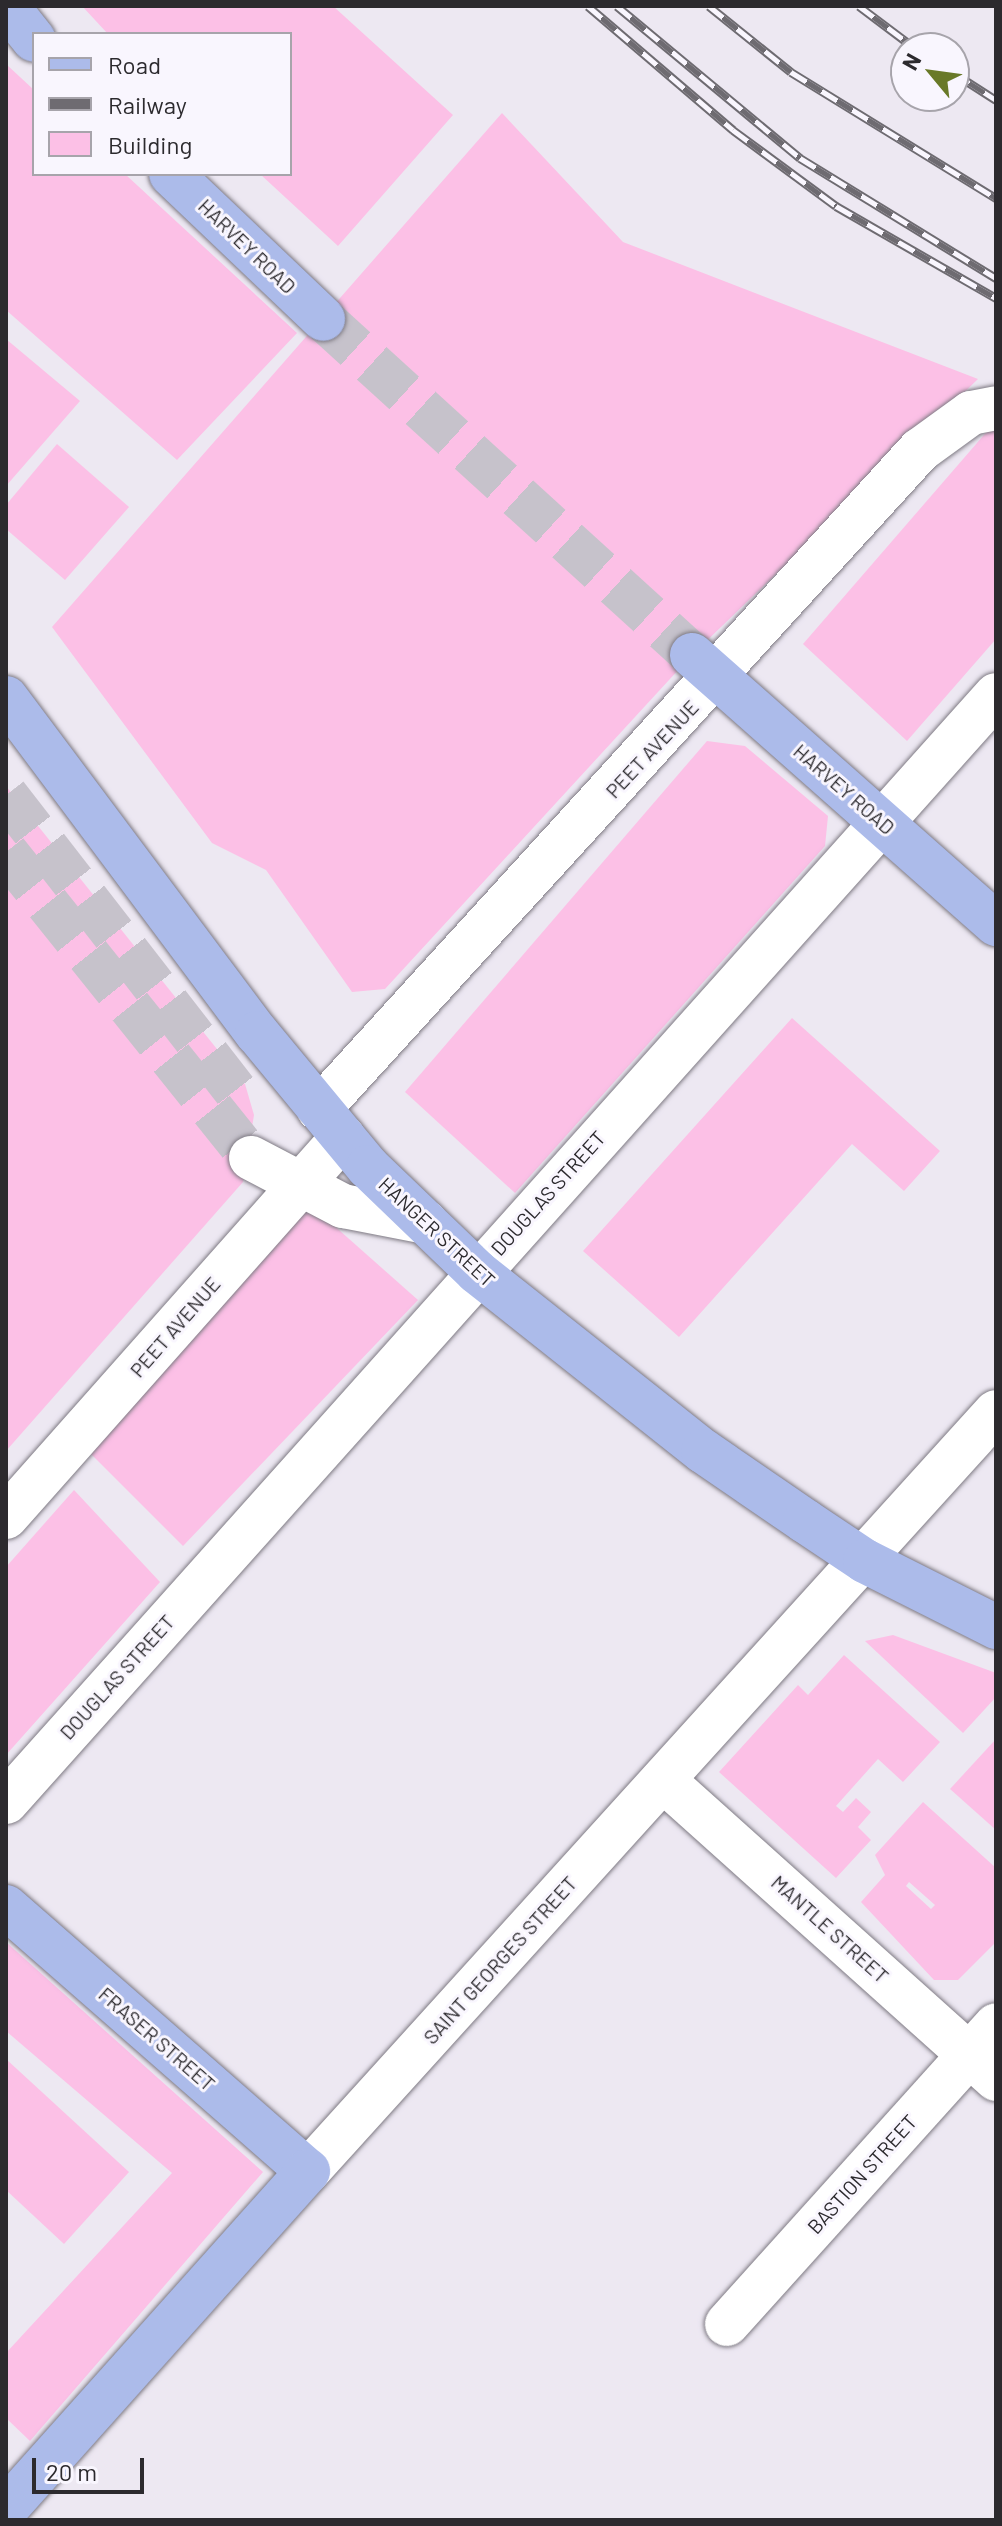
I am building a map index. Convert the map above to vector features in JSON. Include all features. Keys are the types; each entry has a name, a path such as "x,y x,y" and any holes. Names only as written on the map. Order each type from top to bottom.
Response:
{"main road":[{"path":"7,6 32,37"},
{"name":"HARVEY ROAD","path":"173,176 323,319"},
{"name":"HARVEY ROAD","path":"704,666 996,924"},
{"name":"HANGER STREET","path":"6,698 163,914 331,1123 477,1272 703,1451 865,1561 996,1627"},
{"name":"FRASER STREET","path":"6,1907 308,2171"},
{"name":"SAINT GEORGES STREET","path":"6,2509 308,2171"}],"street":[{"name":"PEET AVENUE","path":"6,1517 300,1180 331,1123 704,666 920,450 971,413 996,408"},
{"name":"DOUGLAS STREET","path":"6,1802 996,695"},
{"path":"251,1158 300,1180 343,1206 425,1222"},
{"name":"SAINT GEORGES STREET","path":"308,2171 865,1561 996,1412"},
{"name":"MANTLE STREET","path":"663,1780 987,2053"},
{"name":"BASTION STREET","path":"727,2324 987,2053"}],"building":[{"path":"82,6 333,6 453,115 338,246 262,176 292,176 292,32 106,32"},
{"path":"6,64 32,88 32,176 127,176 297,333 177,460 6,310"},
{"path":"502,113 623,242 978,379 692,655 385,989 352,992 266,870 212,843 52,627"},
{"path":"6,339 80,401 6,486"},
{"path":"996,421 996,639 907,741 803,644"},
{"path":"57,444 129,507 65,580 6,529 6,505"},
{"path":"707,741 745,746 828,816 825,846 515,1193 405,1092"},
{"path":"6,786 245,1084 254,1115 243,1182 6,1451"},
{"path":"792,1018 940,1151 904,1191 852,1144 679,1337 583,1251"},
{"path":"295,1191 418,1300 183,1546 85,1448"},
{"path":"74,1490 160,1582 6,1755 6,1567"},
{"path":"893,1635 996,1673 996,1697 963,1733 865,1641"},
{"path":"844,1655 940,1742 903,1782 878,1759 836,1806 843,1812 856,1798 871,1812 858,1827 871,1840 836,1878 719,1772 798,1685 808,1695"},
{"path":"996,1739 996,1830 950,1789"},
{"path":"923,1802 996,1868 996,1942 958,1980 934,1980 861,1902 885,1875 875,1855","holes":["909,1882 935,1905 931,1909 906,1886"]},
{"path":"6,1942 263,2172 30,2441 6,2418 6,2353 172,2173 6,2031"},
{"path":"6,2059 129,2172 64,2244 6,2190"}],"tunnel":[{"path":"323,319 692,655"},
{"path":"6,795 236,1092"},
{"path":"6,852 251,1158"}],"railway":[{"path":"588,6 733,130 836,206 996,298"},
{"path":"617,6 800,158 996,278"},
{"path":"709,6 791,72 996,198"},
{"path":"859,6 894,32"},
{"path":"970,83 996,100"}]}
